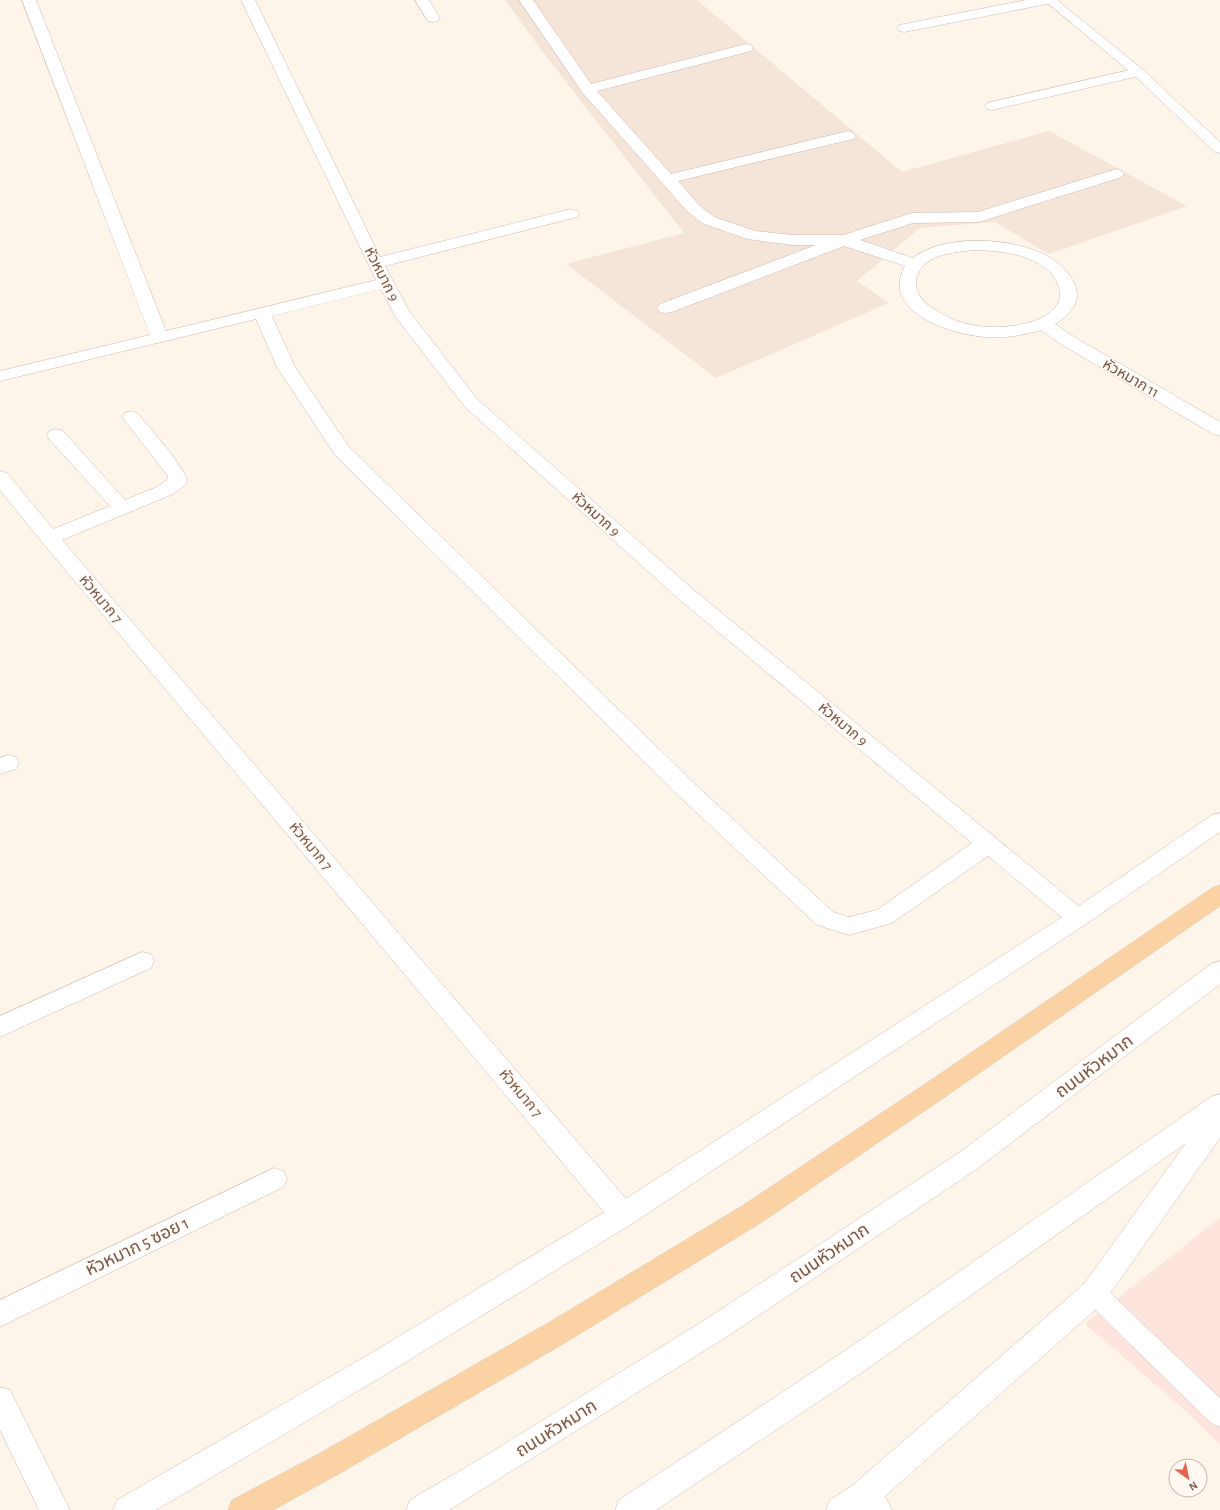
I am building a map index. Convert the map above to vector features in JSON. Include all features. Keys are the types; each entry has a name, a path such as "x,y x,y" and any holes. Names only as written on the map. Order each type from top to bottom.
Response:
{"main road":[{"path":"243,1510 332,1462 558,1332 752,1214 943,1085 1220,894"}],"street":[{"path":"29,0 160,337"},
{"name":"หัวหมาก 9","path":"248,0 375,263 401,312 471,403 688,596 1078,918"},
{"path":"422,0 433,18"},
{"path":"904,28 1047,0"},
{"path":"532,1 587,89 693,208 708,220 753,236 793,240 844,240 916,264"},
{"path":"587,89 746,48"},
{"path":"992,106 1138,72"},
{"path":"668,179 848,136"},
{"path":"666,308 844,240 912,218 979,218 1116,174"},
{"path":"375,263 571,214"},
{"path":"974,245 1000,246 1024,252 1044,261 1060,273 1068,287 1068,301 1060,314 1044,324 1020,330 993,332 965,328 940,320 921,308 909,294 907,279 916,264 929,254 950,247 974,245"},
{"path":"0,376 386,283"},
{"path":"262,313 286,367 342,451 682,786 825,919 849,926 884,917 988,844"},
{"name":"หัวหมาก 11","path":"1044,324 1065,339 1220,430"},
{"path":"49,538 164,491 177,482 177,476 173,469 131,417"},
{"path":"56,434 122,508"},
{"name":"หัวหมาก 7","path":"0,477 49,538 623,1215"},
{"path":"128,1510 378,1364 623,1215 1078,918 1220,820"},
{"path":"0,1027 142,961"},
{"name":"ถนนหัวหมาก","path":"421,1510 500,1463 718,1327 969,1160 1220,971"},
{"path":"630,1510 718,1454 917,1319 1220,1105"},
{"path":"861,1505 1094,1293 1220,1117"},
{"name":"หัวหมาก 5 ซอย 1","path":"0,1314 274,1179"},
{"path":"0,1400 55,1510"}],"lane":[{"path":"1050,0 1138,72 1220,149"},
{"path":"1094,1293 1220,1416"}],"shaded area":[{"path":"505,0 697,0 902,172 1049,131 1187,206 1049,254 995,222 920,228 857,281 889,303 716,378 566,264 684,233 545,55"},
{"path":"1220,1218 1220,1445 1186,1411 1085,1324"}]}
